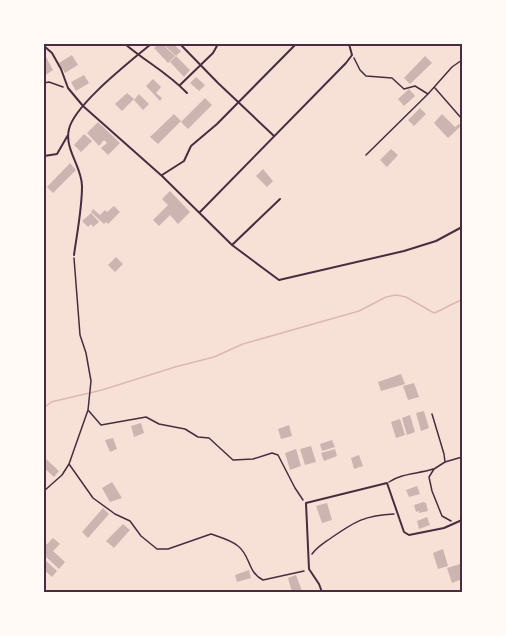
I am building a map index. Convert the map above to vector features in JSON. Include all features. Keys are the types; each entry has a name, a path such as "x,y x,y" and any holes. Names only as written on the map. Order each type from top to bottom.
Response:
{"street":[{"path":"125,44 168,74 187,93"},
{"path":"74,255 82,185 69,145 69,127 83,106 151,44"},
{"path":"180,44 274,136"},
{"path":"180,86 219,44"},
{"path":"162,176 184,161 190,146 217,124 296,44"},
{"path":"199,213 352,55 349,44"},
{"path":"44,46 52,53 68,88 83,106 162,176 232,245 279,280 404,251 436,241 462,227"},
{"path":"44,156 57,154 68,135"},
{"path":"232,245 280,200"},
{"path":"322,592 309,569 306,503 387,483 404,532 409,535 444,528 462,520"}],"path":[{"path":"352,55 366,76 392,78 404,89 415,86 428,94"},
{"path":"366,154 428,94 452,67 462,60"},
{"path":"44,82 68,88"},
{"path":"434,87 462,119"},
{"path":"44,491 62,475 69,464 88,410 90,381 86,353 80,335 74,255"},
{"path":"88,410 102,425 147,417 159,424 185,429 198,437 208,438 234,460 253,459 272,453 278,455 295,488 306,503"},
{"path":"432,414 444,454 444,462"},
{"path":"387,483 402,475 418,474 434,469 444,462 462,457"},
{"path":"69,464 93,498 115,514 130,521 141,536 157,549 168,549 211,534 238,546 255,576 263,580 309,569"},
{"path":"434,469 429,477 432,491 442,516 454,523"},
{"path":"309,558 317,547 351,523 370,516 398,513"}],"building":[{"path":"159,44 175,56 168,63 154,48"},
{"path":"163,44 173,44 181,51 176,56"},
{"path":"44,53 53,70 44,76"},
{"path":"72,55 78,65 65,73 59,63"},
{"path":"176,56 190,70 184,77 170,62"},
{"path":"425,56 432,63 410,84 404,78"},
{"path":"84,75 89,83 76,91 71,82"},
{"path":"196,77 205,85 199,91 190,83"},
{"path":"153,79 161,87 156,93 162,98 160,101 146,86"},
{"path":"409,89 415,96 404,106 398,99"},
{"path":"127,93 134,99 122,111 115,104"},
{"path":"139,94 149,104 143,110 134,100"},
{"path":"205,98 212,105 188,129 181,122"},
{"path":"420,108 426,114 414,126 408,120"},
{"path":"174,114 181,121 158,144 150,137"},
{"path":"442,114 455,127 459,124 461,126 448,138 434,123"},
{"path":"98,122 120,143 108,155 101,148 107,143 104,140 99,146 87,133"},
{"path":"84,134 92,141 81,152 74,145"},
{"path":"391,149 398,155 387,167 380,160"},
{"path":"70,163 76,170 53,193 47,187"},
{"path":"263,169 273,181 267,187 256,176"},
{"path":"170,191 190,212 178,224 170,215 159,226 153,220 168,205 162,199"},
{"path":"114,206 120,212 108,224 106,222 104,224 91,212 93,209 100,215"},
{"path":"91,213 99,222 93,227 91,224 88,227 82,221"},
{"path":"116,257 123,264 115,272 108,265"},
{"path":"401,374 405,384 381,391 378,382"},
{"path":"414,383 419,397 408,400 403,386"},
{"path":"424,411 429,428 421,431 416,413"},
{"path":"410,415 415,432 407,435 402,418"},
{"path":"400,419 405,435 396,438 391,422"},
{"path":"141,423 144,433 134,437 131,426"},
{"path":"289,425 292,436 281,439 278,429"},
{"path":"113,438 117,449 110,452 105,440"},
{"path":"332,440 335,447 322,451 320,444"},
{"path":"311,446 316,462 305,465 300,449"},
{"path":"296,449 301,466 290,470 285,453"},
{"path":"335,449 337,456 324,461 321,453"},
{"path":"359,455 363,466 354,469 351,458"},
{"path":"44,457 59,471 54,477 44,468"},
{"path":"112,482 122,498 110,502 102,488"},
{"path":"417,486 420,494 409,497 406,490"},
{"path":"327,503 332,520 322,523 316,506"},
{"path":"426,503 428,511 416,512 414,505"},
{"path":"103,508 109,514 88,538 82,532"},
{"path":"427,517 430,525 419,529 417,521"},
{"path":"123,524 130,530 114,548 106,541"},
{"path":"53,538 60,544 53,551 65,562 59,569 44,555 44,544"},
{"path":"443,549 448,566 438,569 433,553"},
{"path":"44,559 57,571 52,577 44,570"},
{"path":"460,564 462,579 452,583 447,568"},
{"path":"249,570 251,578 237,582 235,575"},
{"path":"296,575 302,591 292,592 288,578"}],"waterway":[{"path":"44,408 51,402 102,390 214,357 243,344 359,311 386,297 396,295 406,297 434,313 462,300"}]}
